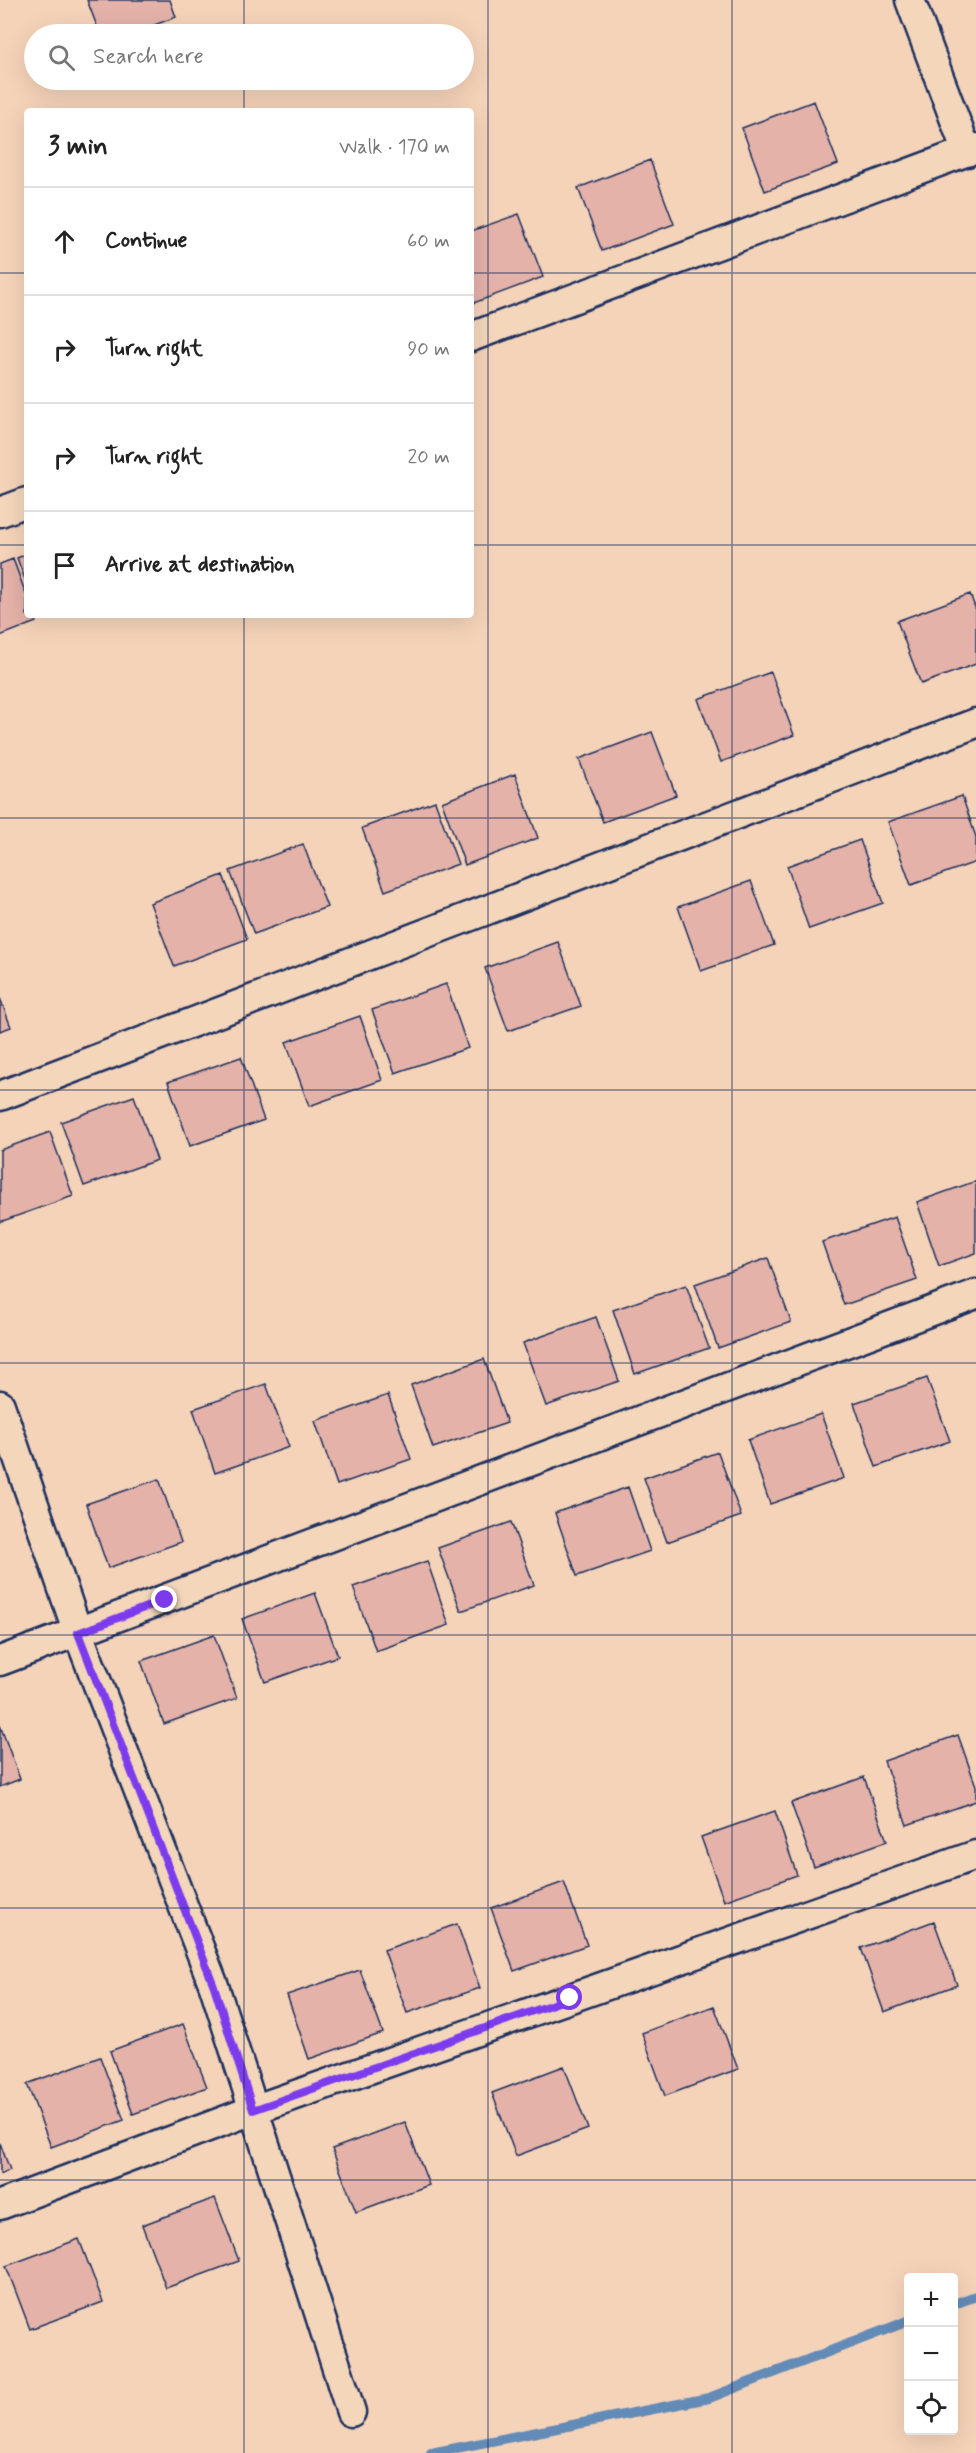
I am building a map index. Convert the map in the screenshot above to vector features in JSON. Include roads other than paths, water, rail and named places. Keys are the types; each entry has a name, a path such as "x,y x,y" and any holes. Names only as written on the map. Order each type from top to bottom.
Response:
{"street":[{"path":"474,336 971,150 910,0"},
{"path":"0,512 24,503"},
{"path":"0,1096 976,723"},
{"path":"0,1661 976,1294"},
{"path":"0,1404 78,1633 214,1986 351,2412"},
{"path":"0,2205 253,2110 976,1855"}],"waterway":[{"path":"958,2303 976,2296"},
{"path":"431,2453 709,2398 904,2323"}]}
